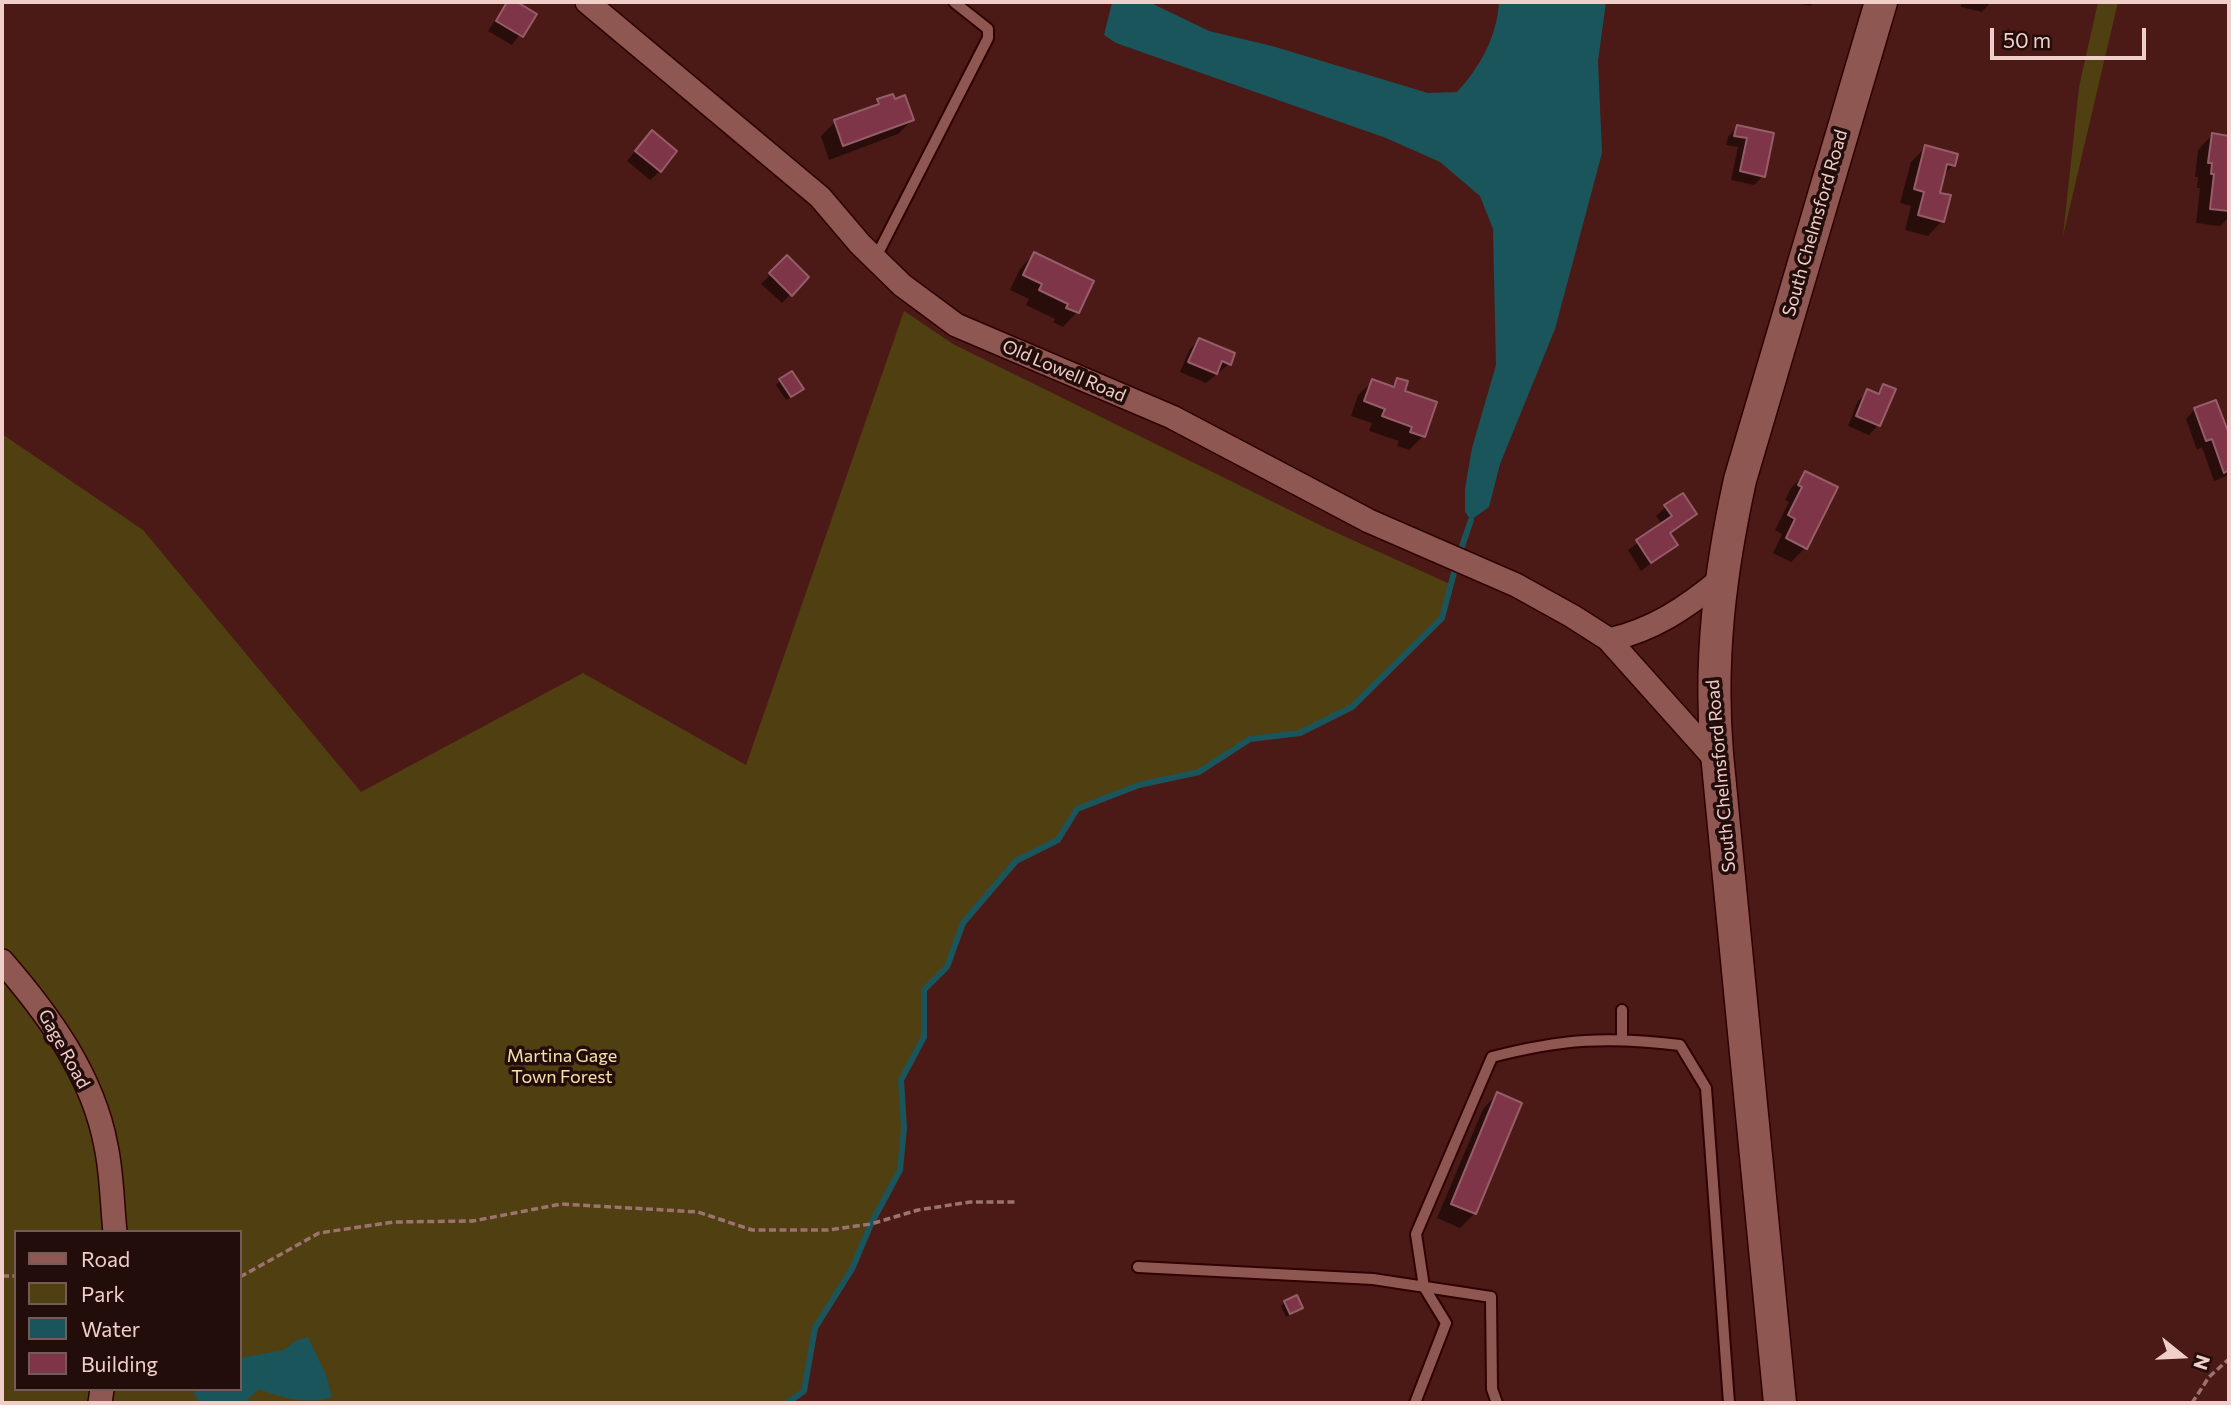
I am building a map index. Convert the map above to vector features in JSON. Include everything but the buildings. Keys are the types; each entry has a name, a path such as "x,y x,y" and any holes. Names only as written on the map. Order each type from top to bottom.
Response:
{"main road":[{"name":"South Chelmsford Road","path":"1780,1403 1718,762 1713,662 1721,579 1737,492 1761,401 1881,2"}],"street":[{"name":"Old Lowell Road","path":"587,2 820,197 902,285 956,325 1172,417 1369,521 1516,585 1609,640 1718,762"},
{"path":"1609,640 1639,633 1664,621 1721,579"},
{"name":"Gage Road","path":"2,961 39,1004 82,1074 106,1145 115,1230"}],"lane":[{"path":"875,259 988,38 988,29 954,2"},
{"path":"1622,1010 1622,1038"},
{"path":"1415,1403 1446,1323 1424,1287 1416,1234 1492,1057 1543,1044 1622,1038 1680,1045 1706,1088 1729,1403"},
{"path":"1138,1267 1373,1279 1491,1297 1492,1389 1497,1403"}],"path":[{"path":"242,1276 319,1233 394,1223 473,1221 561,1204 698,1212 752,1230 828,1230 871,1224 918,1210 970,1202 1015,1202"},
{"path":"2192,1403 2209,1377 2229,1359"}],"green space":[{"path":"2098,2 2118,2 2063,236 2079,87"},
{"name":"Martina Gage Town Forest","path":"904,311 953,344 1326,528 1450,584 1442,618 1352,707 1300,733 1250,739 1199,772 1139,785 1077,809 1058,840 1016,861 964,923 947,967 924,990 924,1037 901,1080 904,1128 900,1170 871,1224 852,1269 815,1328 804,1391 787,1403 2,1403 2,434 143,530 361,792 583,673 746,765"}],"water":[{"path":"1149,2 1209,31 1272,46 1428,93 1457,92 1465,82 1486,51 1495,27 1499,2 1606,2 1598,61 1602,153 1555,329 1500,464 1489,507 1471,520 1465,512 1465,489 1472,448 1496,365 1493,229 1480,196 1440,162 1386,138 1116,43 1104,35 1112,3"},
{"path":"308,1337 326,1375 332,1397 296,1399 259,1389 244,1403 201,1403 194,1394 195,1391 242,1391 242,1358 284,1350 297,1340"}],"waterway":[{"path":"1459,555 1471,520"},
{"path":"787,1403 804,1391 815,1328 852,1269 871,1224 900,1170 904,1128 901,1080 924,1037 924,990 947,967 963,923 1016,861 1058,840 1077,809 1139,785 1199,772 1250,739 1300,733 1352,707 1442,618 1456,565"}]}
